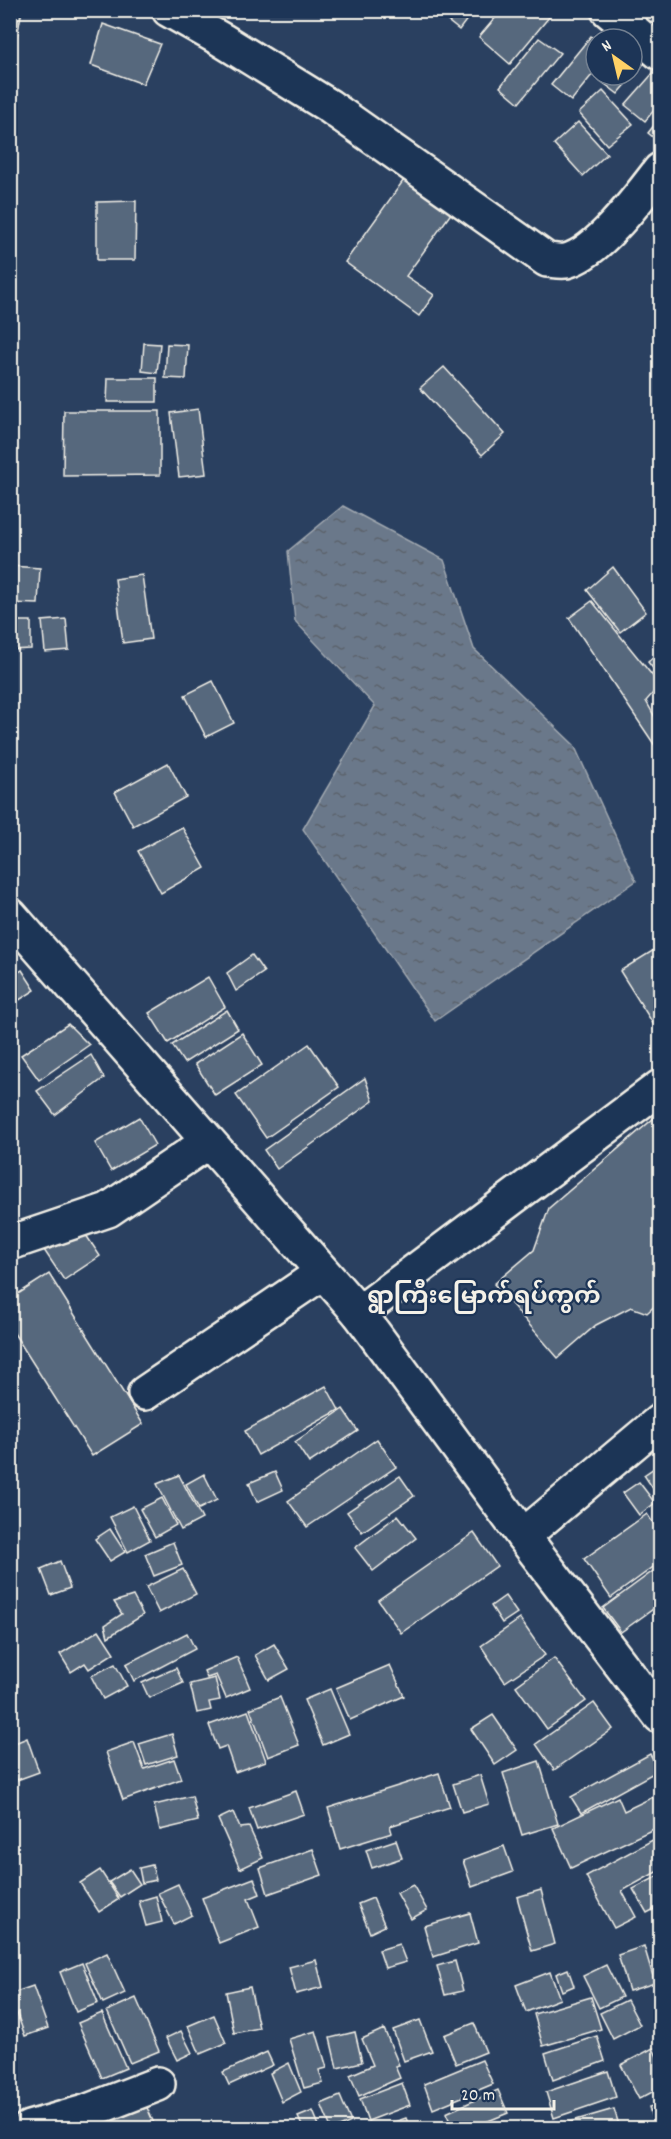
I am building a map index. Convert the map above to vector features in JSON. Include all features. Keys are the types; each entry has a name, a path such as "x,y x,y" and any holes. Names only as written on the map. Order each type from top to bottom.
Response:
{"street":[{"path":"169,10 329,106 547,260 564,261 584,253 622,218 660,171"},
{"path":"608,10 660,53"},
{"path":"10,915 359,1313 523,1536 660,1716"},
{"path":"359,1313 660,1087"},
{"path":"10,1243 108,1210 208,1142"},
{"path":"145,1393 322,1273"},
{"path":"523,1536 660,1420"},
{"path":"29,2128 88,2111 158,2084"}],"water":[{"path":"343,506 444,560 474,649 574,745 636,881 435,1021 303,829 375,706 295,621 288,551"}],"building":[{"path":"10,10 22,10 17,36 10,34"},
{"path":"442,10 474,10 459,30 439,14"},
{"path":"502,10 555,10 510,64 479,37"},
{"path":"103,24 160,44 143,84 91,65"},
{"path":"539,38 560,53 519,103 500,87"},
{"path":"584,45 584,85 571,101 551,85"},
{"path":"654,72 660,78 660,103 645,121 625,105 641,87 644,87 644,83"},
{"path":"609,87 624,87 618,94"},
{"path":"603,91 633,124 607,145 579,113"},
{"path":"660,118 660,143 648,133"},
{"path":"578,122 607,154 583,176 554,144"},
{"path":"408,174 455,208 406,276 434,295 419,316 345,262"},
{"path":"136,201 135,260 97,260 97,202"},
{"path":"144,343 160,344 157,373 142,371"},
{"path":"167,344 188,345 186,379 165,378"},
{"path":"444,367 505,434 482,455 420,388"},
{"path":"108,378 157,378 157,402 107,402"},
{"path":"198,409 206,474 179,477 171,413"},
{"path":"64,411 160,411 160,475 63,476"},
{"path":"10,566 40,568 38,604 10,603"},
{"path":"613,567 646,612 620,632 587,590"},
{"path":"142,575 151,639 123,643 115,579"},
{"path":"592,601 660,685 646,701 660,726 660,753 569,618"},
{"path":"66,619 69,650 45,652 42,621"},
{"path":"10,621 31,621 31,649 10,650"},
{"path":"660,651 660,677 648,662"},
{"path":"213,681 234,723 206,737 185,695"},
{"path":"168,763 186,797 133,826 115,792"},
{"path":"182,827 205,868 161,893 138,851"},
{"path":"654,950 660,959 659,1033 620,971"},
{"path":"252,955 264,972 236,991 227,973"},
{"path":"22,970 35,990 10,1006 10,978"},
{"path":"208,977 225,1007 168,1043 149,1013"},
{"path":"227,1010 238,1029 184,1063 172,1045"},
{"path":"68,1024 89,1045 39,1080 21,1055"},
{"path":"242,1033 262,1065 215,1095 195,1064"},
{"path":"309,1044 339,1087 266,1138 236,1095"},
{"path":"91,1055 104,1078 55,1115 37,1091"},
{"path":"365,1078 373,1101 277,1169 264,1150"},
{"path":"660,1113 660,1301 647,1313 631,1307 596,1325 558,1358 494,1284 534,1250 549,1208"},
{"path":"139,1117 155,1145 111,1171 95,1143"},
{"path":"80,1226 100,1256 64,1280 44,1250"},
{"path":"49,1274 143,1424 92,1456 10,1327 10,1299"},
{"path":"326,1386 339,1410 258,1455 245,1431"},
{"path":"343,1409 358,1431 309,1463 295,1442"},
{"path":"377,1439 396,1467 307,1527 288,1501"},
{"path":"660,1464 660,1499 644,1475"},
{"path":"275,1472 283,1490 257,1502 249,1483"},
{"path":"204,1474 217,1500 199,1509 186,1484"},
{"path":"179,1475 202,1519 181,1530 157,1484"},
{"path":"400,1476 414,1496 362,1532 347,1512"},
{"path":"639,1482 655,1503 639,1515 623,1493"},
{"path":"162,1498 176,1525 155,1537 140,1509"},
{"path":"133,1506 150,1540 128,1552 110,1517"},
{"path":"647,1514 660,1533 660,1562 611,1598 584,1559"},
{"path":"398,1515 416,1538 373,1571 355,1548"},
{"path":"110,1529 125,1552 110,1561 95,1539"},
{"path":"474,1533 497,1566 401,1633 378,1600"},
{"path":"173,1542 182,1565 154,1576 145,1554"},
{"path":"60,1561 70,1588 51,1595 41,1569"},
{"path":"660,1566 660,1604 621,1632 603,1608"},
{"path":"183,1569 196,1594 159,1613 146,1587"},
{"path":"133,1596 143,1615 108,1637 105,1625 122,1614 114,1602"},
{"path":"505,1596 517,1613 502,1623 491,1606"},
{"path":"520,1619 545,1655 505,1682 481,1646"},
{"path":"99,1630 114,1653 89,1669 85,1663 71,1672 60,1654"},
{"path":"187,1633 195,1649 134,1681 126,1664"},
{"path":"274,1644 289,1669 269,1680 255,1655"},
{"path":"237,1657 250,1688 226,1698 216,1675 207,1678 204,1671"},
{"path":"554,1658 586,1701 547,1729 516,1686"},
{"path":"115,1664 127,1686 103,1699 91,1676"},
{"path":"390,1665 404,1696 350,1720 336,1688"},
{"path":"176,1668 183,1683 149,1698 142,1683"},
{"path":"215,1678 220,1700 209,1702 211,1710 197,1713 190,1684"},
{"path":"330,1689 349,1734 323,1745 304,1700"},
{"path":"280,1697 299,1745 268,1757 250,1709"},
{"path":"594,1703 613,1729 554,1770 536,1744"},
{"path":"248,1711 266,1761 235,1772 226,1746 218,1749 209,1725"},
{"path":"493,1715 517,1750 495,1765 471,1729"},
{"path":"172,1734 178,1755 146,1765 139,1744"},
{"path":"27,1738 39,1772 17,1780 10,1760 10,1745"},
{"path":"134,1742 144,1769 174,1759 181,1779 123,1800 106,1752"},
{"path":"650,1754 659,1770 581,1813 571,1797"},
{"path":"539,1761 558,1824 522,1835 503,1773"},
{"path":"439,1773 450,1807 390,1826 392,1833 340,1849 328,1808"},
{"path":"480,1775 489,1804 462,1812 453,1784"},
{"path":"296,1791 304,1814 257,1830 249,1808"},
{"path":"192,1796 198,1821 160,1830 154,1805"},
{"path":"618,1797 624,1811 653,1797 660,1813 660,1826 571,1868 553,1828"},
{"path":"233,1812 240,1828 249,1827 263,1858 240,1869 218,1819"},
{"path":"660,1836 660,1870 622,1891 636,1917 614,1928 586,1876"},
{"path":"396,1840 402,1858 372,1868 366,1850"},
{"path":"504,1846 513,1872 472,1887 463,1861"},
{"path":"313,1849 322,1875 268,1894 260,1868"},
{"path":"152,1865 156,1880 142,1883 139,1868"},
{"path":"130,1869 140,1884 120,1897 109,1882"},
{"path":"100,1870 119,1899 99,1912 80,1883"},
{"path":"660,1875 660,1906 647,1913 633,1889"},
{"path":"254,1878 260,1894 248,1899 259,1927 219,1943 202,1898"},
{"path":"178,1884 192,1915 174,1924 158,1893"},
{"path":"413,1885 427,1910 411,1919 397,1893"},
{"path":"541,1890 555,1944 532,1951 517,1897"},
{"path":"156,1896 162,1922 146,1926 139,1901"},
{"path":"373,1898 385,1926 370,1933 358,1904"},
{"path":"470,1913 478,1943 433,1957 424,1926"},
{"path":"399,1944 406,1962 385,1968 379,1950"},
{"path":"644,1946 655,1983 629,1991 618,1955"},
{"path":"107,1953 125,1993 103,2003 85,1963"},
{"path":"316,1960 323,1987 296,1994 289,1967"},
{"path":"455,1961 463,1991 445,1995 437,1966"},
{"path":"82,1963 98,2003 76,2012 60,1972"},
{"path":"606,1965 622,1997 599,2008 583,1976"},
{"path":"568,1969 574,1986 562,1991 556,1974"},
{"path":"550,1972 560,1999 526,2012 516,1985"},
{"path":"33,1986 48,2028 25,2036 10,1994"},
{"path":"250,1987 259,2028 234,2033 226,1992"},
{"path":"591,1997 601,2029 543,2046 534,2014"},
{"path":"136,1998 159,2051 130,2063 107,2011"},
{"path":"627,2000 640,2025 613,2039 600,2013"},
{"path":"102,2013 126,2068 102,2078 78,2023"},
{"path":"214,2015 226,2043 200,2054 188,2026"},
{"path":"420,2020 432,2051 404,2061 393,2030"},
{"path":"474,2023 486,2052 456,2064 444,2035"},
{"path":"384,2029 399,2065 395,2066 400,2078 359,2096 350,2075 373,2065 362,2039"},
{"path":"181,2031 192,2053 177,2060 166,2038"},
{"path":"316,2031 327,2068 319,2070 323,2083 304,2088 289,2039"},
{"path":"355,2032 362,2062 337,2068 330,2038"},
{"path":"597,2036 605,2061 553,2080 545,2053"},
{"path":"653,2048 660,2063 660,2088 639,2099 621,2065"},
{"path":"267,2052 273,2065 229,2085 223,2072"},
{"path":"482,2060 493,2084 433,2109 424,2084"},
{"path":"289,2063 301,2092 282,2102 270,2073"},
{"path":"608,2071 616,2097 554,2118 546,2092"},
{"path":"402,2083 410,2105 368,2121 360,2099"},
{"path":"498,2090 508,2113 471,2128 453,2128 446,2113"},
{"path":"340,2096 351,2122 331,2128 321,2104"},
{"path":"145,2103 156,2128 114,2128 110,2117"},
{"path":"660,2104 660,2128 655,2128 649,2107"},
{"path":"614,2109 620,2128 571,2128 569,2122"},
{"path":"313,2111 320,2128 303,2128 298,2117"},
{"path":"406,2118 410,2128 378,2128"}],"district":[{"name":"ရွာကြီးမြောက်ရပ်ကွက်","path":"484,1295"}]}
